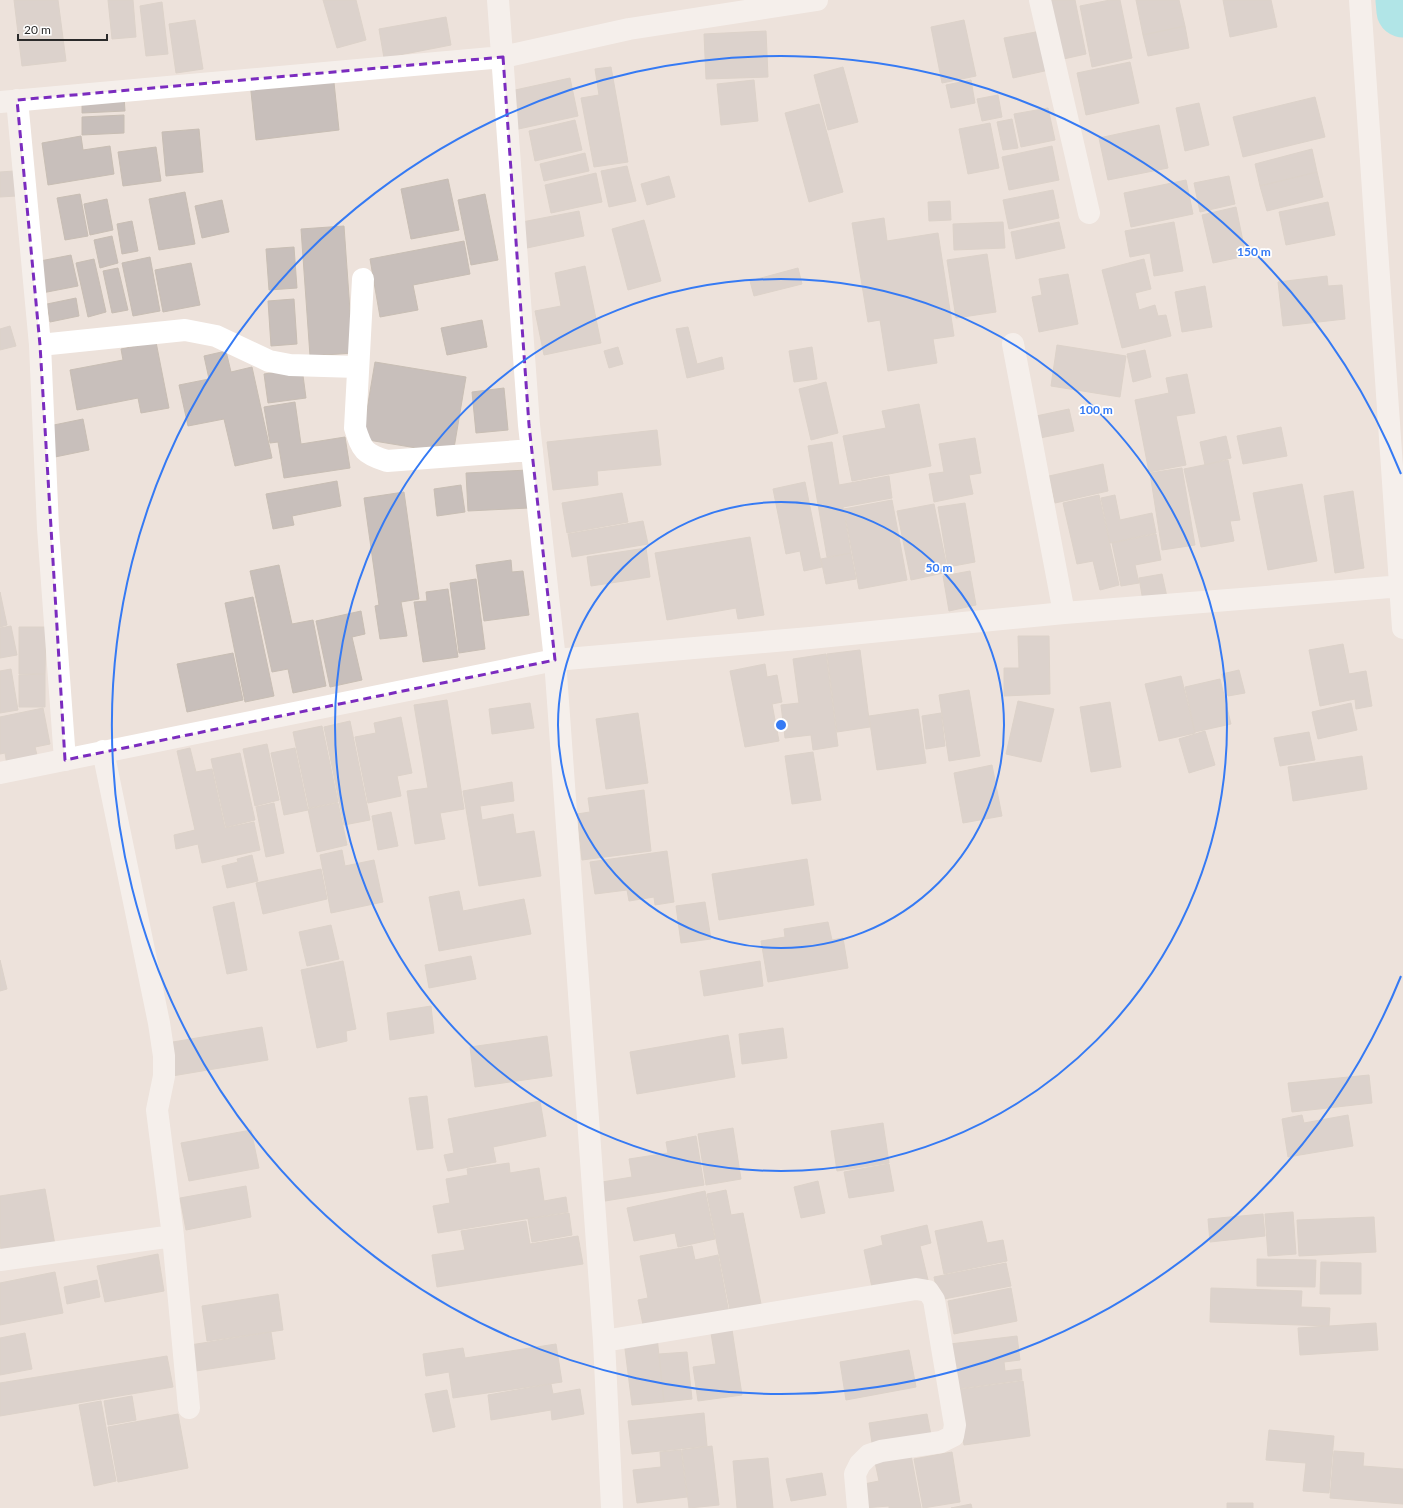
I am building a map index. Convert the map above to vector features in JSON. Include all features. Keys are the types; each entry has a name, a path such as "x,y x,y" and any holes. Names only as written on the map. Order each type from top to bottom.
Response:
{"street":[{"path":"498,0 532,450 555,660 604,1340 612,1508"},
{"path":"65,760 48,528 40,345 9,101 502,57 629,29 816,0"},
{"path":"1040,0 1088,213"},
{"path":"1360,0 1402,586 1403,628"},
{"path":"363,279 354,428 361,446 372,456 388,461 532,450"},
{"path":"40,345 185,330 216,336 268,361 290,365 358,367"},
{"path":"1013,344 1064,613"},
{"path":"0,773 555,660 818,637 1064,613 1402,586"},
{"path":"104,751 164,1056 164,1076 156,1110 173,1236 189,1408"},
{"path":"0,1260 173,1236"},
{"path":"604,1340 916,1289 928,1291 934,1300 956,1425 953,1436 941,1442 881,1451 869,1455 860,1464 855,1474 858,1508"}],"highlighted area":[{"path":"503,57 529,425 555,660 65,760 40,345 17,100"}],"building":[{"path":"14,0 58,0 66,61 22,66"},
{"path":"108,0 133,0 136,37 112,39"},
{"path":"323,0 356,0 366,40 337,48"},
{"path":"1047,0 1075,0 1086,54 1059,60"},
{"path":"1110,0 1120,0 1132,58 1092,67 1080,6"},
{"path":"1136,0 1179,0 1185,26 1143,35"},
{"path":"1223,0 1271,0 1277,27 1230,37"},
{"path":"162,2 168,54 146,56 140,6"},
{"path":"446,17 451,45 384,58 379,29"},
{"path":"195,20 203,69 176,73 169,24"},
{"path":"964,20 976,76 942,83 931,27"},
{"path":"1185,26 1189,48 1148,56 1143,35"},
{"path":"766,31 768,77 706,79 704,34"},
{"path":"1041,31 1049,70 1013,78 1004,38"},
{"path":"1130,62 1139,103 1086,115 1077,73"},
{"path":"611,67 628,162 594,167 581,98 599,95 595,69"},
{"path":"843,67 858,122 828,130 814,75"},
{"path":"333,73 339,130 256,140 250,82"},
{"path":"570,78 578,116 514,130 506,92"},
{"path":"754,80 758,121 721,125 717,84"},
{"path":"971,80 975,103 951,108 946,85"},
{"path":"998,95 1002,117 982,121 977,99"},
{"path":"124,97 125,111 82,113 82,99"},
{"path":"1315,97 1325,137 1243,157 1233,117"},
{"path":"1199,103 1209,145 1185,151 1176,108"},
{"path":"819,104 843,192 809,202 785,113"},
{"path":"1048,108 1055,140 1021,147 1014,114"},
{"path":"124,115 124,133 82,135 82,117"},
{"path":"1012,119 1018,148 1003,150 997,122"},
{"path":"575,120 582,150 535,161 529,131"},
{"path":"990,123 999,168 968,174 959,129"},
{"path":"1159,125 1168,168 1108,180 1099,138"},
{"path":"199,129 203,172 166,176 162,132"},
{"path":"81,136 83,150 110,146 114,174 48,185 42,143"},
{"path":"1052,146 1059,180 1009,190 1002,157"},
{"path":"156,147 161,181 123,186 118,152"},
{"path":"1312,149 1317,172 1260,186 1255,164"},
{"path":"585,153 589,171 544,181 540,164"},
{"path":"627,166 636,201 609,207 601,171"},
{"path":"14,171 16,196 0,197 0,172"},
{"path":"1317,172 1323,197 1267,211 1260,186"},
{"path":"596,173 602,202 551,213 545,185"},
{"path":"669,176 675,197 647,205 641,184"},
{"path":"1229,176 1235,204 1200,212 1194,183"},
{"path":"448,179 459,230 411,239 401,189"},
{"path":"1186,180 1193,214 1131,227 1124,193"},
{"path":"1053,190 1059,218 1009,229 1003,200"},
{"path":"185,192 195,244 159,250 149,199"},
{"path":"80,194 88,236 65,240 57,198"},
{"path":"485,194 498,260 471,265 458,200"},
{"path":"107,199 113,230 90,235 84,204"},
{"path":"222,200 229,232 202,238 195,206"},
{"path":"950,201 951,220 929,221 928,202"},
{"path":"1328,202 1335,235 1286,245 1279,212"},
{"path":"1236,207 1246,256 1213,263 1202,215"},
{"path":"579,211 584,236 527,248 522,222"},
{"path":"884,218 887,241 938,233 954,336 933,339 937,363 888,371 880,320 868,322 852,223"},
{"path":"644,220 661,281 628,290 612,229"},
{"path":"132,221 138,251 122,254 117,224"},
{"path":"1003,222 1005,248 954,250 953,224"},
{"path":"1059,222 1065,248 1016,259 1011,232"},
{"path":"1174,222 1183,271 1154,276 1150,253 1130,257 1125,231"},
{"path":"344,226 353,353 310,356 301,229"},
{"path":"112,236 118,263 100,268 94,240"},
{"path":"464,241 470,274 413,285 418,310 380,317 370,259"},
{"path":"294,247 297,288 269,290 266,249"},
{"path":"987,254 996,312 956,318 947,260"},
{"path":"71,255 78,286 42,293 35,262"},
{"path":"150,257 160,311 133,316 122,263"},
{"path":"94,259 106,312 88,317 76,263"},
{"path":"1144,259 1151,289 1135,293 1139,310 1155,305 1158,316 1166,315 1171,336 1122,348 1102,270"},
{"path":"191,263 200,305 163,312 155,270"},
{"path":"585,266 601,343 544,355 535,311 561,306 555,273"},
{"path":"118,268 128,310 112,313 103,271"},
{"path":"798,268 802,284 754,296 750,281"},
{"path":"1068,274 1078,324 1039,332 1032,297 1042,295 1039,279"},
{"path":"1327,276 1328,286 1342,285 1345,319 1283,326 1278,282"},
{"path":"1205,286 1212,327 1182,332 1175,292"},
{"path":"76,298 79,316 50,322 47,304"},
{"path":"294,299 297,344 271,346 268,301"},
{"path":"482,320 487,347 447,355 441,328"},
{"path":"10,326 16,346 0,350 0,329"},
{"path":"688,327 697,364 722,357 724,369 687,378 676,329"},
{"path":"156,342 169,408 141,413 138,398 77,410 70,370 123,360 121,349"},
{"path":"1057,345 1126,356 1120,397 1051,386"},
{"path":"618,347 623,364 609,368 604,351"},
{"path":"812,347 817,379 794,382 789,351"},
{"path":"1145,350 1151,377 1133,382 1127,354"},
{"path":"226,351 231,372 252,367 272,458 235,466 224,419 188,426 179,385 209,379 204,356"},
{"path":"375,362 466,377 453,454 362,439"},
{"path":"302,368 306,398 268,403 264,374"},
{"path":"1187,374 1195,413 1176,416 1186,465 1149,472 1135,400 1169,393 1166,378"},
{"path":"826,382 838,433 811,440 799,389"},
{"path":"504,388 508,430 476,433 472,392"},
{"path":"295,402 301,444 345,437 350,468 284,478 278,442 270,443 264,407"},
{"path":"919,404 931,466 852,481 843,436 886,428 882,411"},
{"path":"1069,409 1074,431 1040,438 1036,416"},
{"path":"83,419 89,450 55,457 49,426"},
{"path":"1281,427 1287,456 1243,464 1237,436"},
{"path":"657,430 661,465 597,471 598,485 553,490 547,442"},
{"path":"1226,436 1231,458 1205,465 1200,442"},
{"path":"975,438 981,473 969,475 973,494 934,502 929,474 944,472 939,444"},
{"path":"832,442 839,485 889,476 892,498 843,507 851,553 827,557 808,446"},
{"path":"1228,460 1240,520 1230,521 1234,541 1201,547 1184,469"},
{"path":"1103,464 1108,491 1055,503 1049,476"},
{"path":"1182,468 1195,545 1162,550 1150,473"},
{"path":"528,470 529,508 468,511 466,473"},
{"path":"337,481 341,506 292,516 294,525 273,529 266,494"},
{"path":"805,482 822,567 804,571 800,551 786,554 773,489"},
{"path":"1302,484 1317,561 1268,570 1253,493"},
{"path":"461,485 465,512 437,516 434,489"},
{"path":"1353,491 1364,568 1335,573 1324,496"},
{"path":"404,492 419,599 401,602 407,636 380,639 375,606 379,605 364,498"},
{"path":"622,493 628,522 567,533 562,503"},
{"path":"1099,495 1119,585 1100,590 1093,561 1077,564 1063,503"},
{"path":"1115,495 1120,520 1152,513 1156,533 1110,543 1101,498"},
{"path":"892,500 907,580 859,589 844,509"},
{"path":"965,503 975,562 948,567 938,507"},
{"path":"934,504 948,572 911,580 897,511"},
{"path":"643,521 648,544 572,557 568,534"},
{"path":"1156,534 1161,560 1135,565 1139,583 1121,586 1112,543"},
{"path":"750,537 764,615 738,619 736,608 667,620 655,553"},
{"path":"646,548 650,577 591,586 587,557"},
{"path":"851,553 856,579 826,584 821,559"},
{"path":"511,560 512,572 523,571 529,615 484,621 476,565"},
{"path":"279,565 292,624 313,620 326,686 293,693 288,669 272,672 250,571"},
{"path":"970,571 976,605 949,611 943,576"},
{"path":"1162,574 1167,597 1143,601 1139,578"},
{"path":"476,579 485,649 459,653 450,583"},
{"path":"448,589 458,657 423,662 414,602 427,601 426,592"},
{"path":"0,592 7,625 0,627"},
{"path":"253,597 274,696 245,702 225,603"},
{"path":"361,611 365,634 352,637 362,680 330,687 316,621"},
{"path":"11,626 17,655 0,658 0,628"},
{"path":"19,627 46,627 45,674 19,674"},
{"path":"1018,636 1049,636 1050,694 1004,696 1004,668 1019,668"},
{"path":"1343,644 1349,674 1366,671 1372,706 1356,709 1355,699 1320,706 1309,650"},
{"path":"860,650 870,727 837,732 827,654"},
{"path":"233,653 243,700 187,712 177,664"},
{"path":"826,654 838,746 813,750 811,735 785,738 781,705 799,703 793,659"},
{"path":"765,664 767,677 777,675 782,702 772,704 779,741 745,747 730,671"},
{"path":"11,669 18,710 0,713 0,671"},
{"path":"1239,670 1245,693 1228,696 1222,674"},
{"path":"45,674 45,707 19,707 19,675"},
{"path":"1181,676 1195,733 1159,741 1145,684"},
{"path":"1220,679 1231,724 1195,732 1185,687"},
{"path":"969,690 980,756 949,761 939,695"},
{"path":"447,700 464,809 440,813 445,839 415,844 407,791 428,788 414,705"},
{"path":"1018,701 1054,709 1041,762 1006,754"},
{"path":"1110,702 1121,767 1091,772 1080,707"},
{"path":"530,703 534,728 492,734 489,709"},
{"path":"1351,703 1357,730 1318,739 1312,712"},
{"path":"43,708 50,744 35,747 38,759 7,765 5,753 0,754 0,717"},
{"path":"918,709 926,763 877,770 869,716"},
{"path":"638,713 648,783 606,789 596,719"},
{"path":"941,713 945,746 926,749 922,716"},
{"path":"401,717 412,773 397,776 401,796 368,803 355,737 376,733 374,723"},
{"path":"350,721 370,820 344,825 324,727"},
{"path":"322,726 338,802 309,808 293,732"},
{"path":"1205,731 1215,765 1189,773 1179,739"},
{"path":"1309,732 1315,760 1280,766 1274,738"},
{"path":"267,744 279,800 255,806 243,749"},
{"path":"190,748 196,772 212,769 225,828 254,822 260,850 202,863 198,844 176,849 174,835 195,830 177,751"},
{"path":"295,748 308,810 284,815 271,753"},
{"path":"813,752 821,800 792,804 785,756"},
{"path":"240,753 255,820 226,827 211,759"},
{"path":"1362,756 1367,789 1293,801 1288,767"},
{"path":"992,765 1002,816 963,823 954,773"},
{"path":"512,782 514,801 480,806 482,820 513,814 516,834 534,831 541,876 479,886 463,791"},
{"path":"644,790 651,851 582,860 577,814 590,812 588,798"},
{"path":"274,803 284,853 266,857 256,807"},
{"path":"338,803 347,845 317,852 308,809"},
{"path":"391,812 398,846 378,850 372,816"},
{"path":"342,850 345,866 374,860 383,902 331,913 320,855"},
{"path":"667,851 674,902 655,905 654,897 629,901 627,890 595,894 590,862"},
{"path":"252,855 258,881 227,888 222,866 238,862 237,859"},
{"path":"807,859 814,905 719,920 712,874"},
{"path":"321,869 327,899 263,914 256,883"},
{"path":"459,891 463,911 524,899 531,934 439,951 429,897"},
{"path":"234,902 247,970 227,974 213,907"},
{"path":"705,902 711,939 681,943 676,906"},
{"path":"828,922 832,940 843,938 848,968 768,982 761,941 785,937 784,929"},
{"path":"331,925 339,959 307,966 299,932"},
{"path":"471,956 476,979 429,988 425,965"},
{"path":"0,960 7,989 0,991"},
{"path":"343,961 356,1029 346,1031 347,1041 317,1048 301,970"},
{"path":"760,961 763,986 704,996 700,971"},
{"path":"431,1006 434,1033 390,1040 387,1013"},
{"path":"262,1027 268,1060 172,1076 167,1043"},
{"path":"783,1028 787,1058 742,1064 739,1034"},
{"path":"728,1035 735,1077 637,1094 630,1052"},
{"path":"547,1036 552,1076 475,1087 470,1047"},
{"path":"1369,1075 1372,1103 1292,1112 1288,1083"},
{"path":"427,1096 433,1148 417,1150 409,1098"},
{"path":"540,1101 546,1136 493,1147 496,1162 448,1171 444,1155 454,1153 448,1119"},
{"path":"1302,1115 1304,1123 1348,1115 1353,1146 1288,1157 1282,1119"},
{"path":"883,1123 889,1163 837,1171 831,1131"},
{"path":"733,1128 741,1179 706,1185 698,1134"},
{"path":"251,1130 259,1168 189,1181 181,1143"},
{"path":"696,1136 704,1185 605,1201 602,1182 632,1177 629,1159 668,1153 666,1142"},
{"path":"509,1163 510,1173 539,1168 544,1201 566,1197 568,1212 438,1233 433,1206 450,1203 446,1179 468,1175 467,1169"},
{"path":"889,1164 894,1191 849,1198 844,1172"},
{"path":"818,1181 825,1213 801,1218 794,1187"},
{"path":"246,1186 251,1217 186,1230 180,1198"},
{"path":"45,1189 55,1245 2,1254 0,1244 0,1196"},
{"path":"726,1190 731,1215 743,1213 762,1309 731,1315 707,1194"},
{"path":"705,1191 715,1239 678,1247 675,1233 634,1241 627,1208"},
{"path":"1293,1212 1296,1254 1268,1256 1265,1214"},
{"path":"569,1213 572,1235 532,1242 528,1219"},
{"path":"1263,1214 1265,1236 1210,1242 1208,1219"},
{"path":"1374,1217 1376,1252 1299,1256 1297,1220"},
{"path":"526,1221 530,1244 578,1236 583,1264 437,1287 432,1255 465,1250 461,1231"},
{"path":"982,1221 987,1243 1003,1240 1007,1261 944,1274 935,1231"},
{"path":"927,1225 931,1243 920,1246 928,1280 873,1292 864,1250 883,1245 881,1236"},
{"path":"692,1246 695,1260 718,1255 729,1313 644,1330 638,1300 648,1298 640,1256"},
{"path":"158,1254 164,1291 105,1302 97,1266"},
{"path":"1257,1259 1316,1260 1315,1287 1257,1286"},
{"path":"1321,1262 1361,1263 1361,1294 1320,1294"},
{"path":"1006,1263 1011,1286 939,1300 934,1277"},
{"path":"55,1272 63,1313 0,1325 0,1283"},
{"path":"97,1280 100,1297 67,1304 64,1287"},
{"path":"1011,1288 1017,1321 954,1334 948,1301"},
{"path":"1211,1288 1302,1291 1301,1307 1330,1308 1329,1326 1210,1322"},
{"path":"278,1294 283,1330 207,1341 202,1306"},
{"path":"731,1323 742,1395 698,1401 693,1367 716,1364 710,1327"},
{"path":"1376,1323 1378,1350 1300,1355 1298,1328"},
{"path":"271,1332 275,1359 189,1372 184,1346"},
{"path":"25,1333 32,1369 0,1375 0,1338"},
{"path":"1017,1336 1020,1360 1004,1362 1005,1371 1021,1369 1022,1380 957,1389 950,1344"},
{"path":"657,1337 664,1402 632,1405 624,1341"},
{"path":"556,1344 562,1382 453,1398 449,1372 426,1376 423,1354 463,1348 465,1358"},
{"path":"909,1350 916,1387 846,1400 840,1362"},
{"path":"687,1352 692,1399 664,1402 659,1354"},
{"path":"167,1356 173,1387 0,1416 0,1383"},
{"path":"1023,1381 1030,1436 964,1445 956,1390"},
{"path":"551,1384 553,1394 580,1389 584,1414 552,1420 551,1410 491,1420 488,1395"},
{"path":"447,1390 455,1427 433,1432 425,1394"},
{"path":"132,1396 136,1420 108,1425 104,1401"},
{"path":"101,1401 116,1481 94,1486 79,1405"},
{"path":"704,1413 707,1446 632,1454 628,1421"},
{"path":"178,1414 188,1468 118,1482 108,1427"},
{"path":"927,1414 931,1435 872,1443 869,1423"},
{"path":"1269,1430 1334,1436 1329,1493 1303,1491 1306,1463 1266,1460"},
{"path":"712,1446 719,1505 689,1508 682,1450"},
{"path":"681,1450 687,1497 637,1503 633,1470 661,1467 660,1452"},
{"path":"1334,1451 1364,1453 1363,1466 1403,1469 1403,1504 1330,1498"},
{"path":"952,1452 960,1502 923,1508 914,1459"},
{"path":"911,1455 921,1508 889,1508 889,1506 863,1508 859,1485 879,1481 875,1462"},
{"path":"768,1458 773,1508 737,1508 733,1461"},
{"path":"822,1473 826,1495 791,1501 786,1479"},
{"path":"1227,1503 1253,1503 1253,1508 1227,1508"},
{"path":"971,1504 972,1508 951,1508"}],"waterway":[{"path":"1402,0 1403,11"}]}
